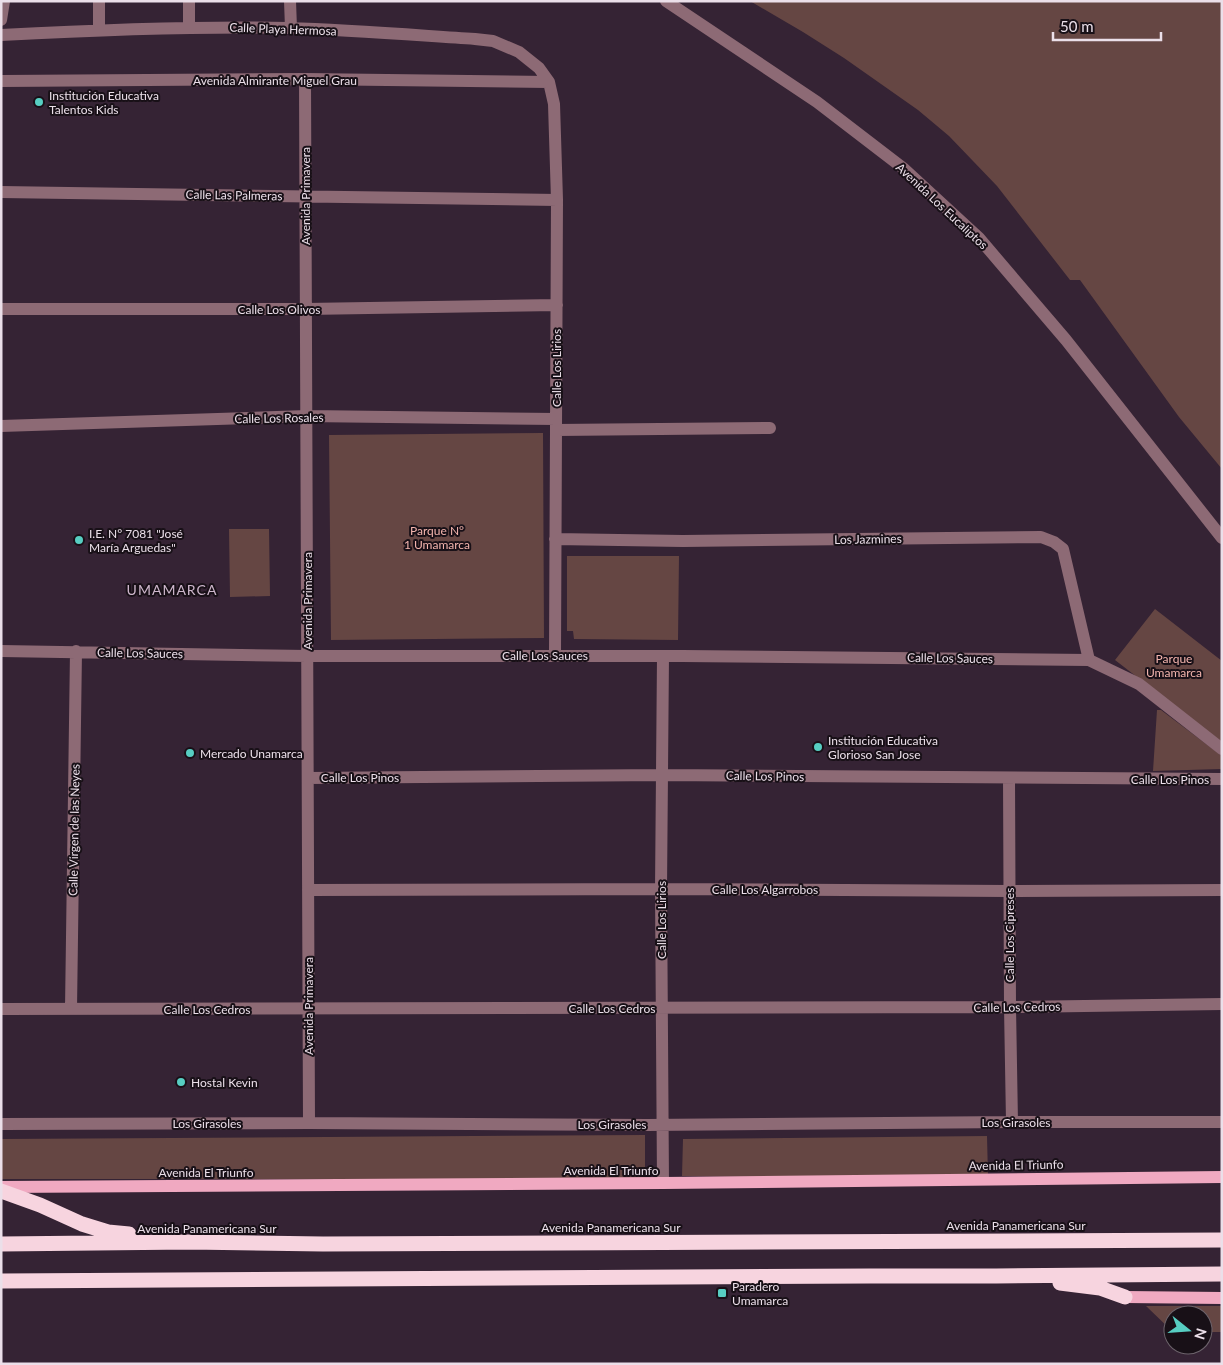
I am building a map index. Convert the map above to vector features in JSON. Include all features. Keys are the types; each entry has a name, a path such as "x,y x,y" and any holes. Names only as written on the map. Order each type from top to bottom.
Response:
{"highway":[{"path":"1,1189 82,1224 108,1232 190,1242"},
{"name":"Avenida Panamericana Sur","path":"1,1244 1222,1240"},
{"path":"1,1281 1222,1274"},
{"path":"996,1276 1100,1288 1125,1297"}],"main road":[{"name":"Avenida El Triunfo","path":"1,1189 1222,1177"},
{"path":"1125,1297 1222,1298"}],"street":[{"path":"1,20 4,1"},
{"path":"99,1 99,30"},
{"path":"189,1 189,27"},
{"path":"290,1 291,28"},
{"name":"Avenida Los Eucaliptos","path":"666,1 817,102 903,168 979,238 1066,340 1222,538"},
{"name":"Calle Playa Hermosa","path":"1,35 189,27 291,28 475,39 493,42 518,52 539,68 549,82"},
{"name":"Avenida Almirante Miguel Grau","path":"1,81 305,79 549,82"},
{"name":"Avenida Primavera","path":"305,79 309,1123"},
{"name":"Calle Los Lirios","path":"549,82 554,104 557,200 555,655"},
{"name":"Calle Las Palmeras","path":"1,192 557,200"},
{"name":"Calle Los Olivos","path":"1,309 306,309 557,305"},
{"name":"Calle Los Rosales","path":"1,426 307,416 556,425 770,428"},
{"name":"Los Jazmines","path":"555,539 693,541 1041,537 1054,542 1063,549 1089,660"},
{"name":"Calle Los Sauces","path":"1,651 307,656 555,655 1089,660"},
{"name":"Calle Virgen de las Neyes","path":"71,1009 76,651"},
{"name":"Calle Los Lirios","path":"663,656 661,889 663,1183"},
{"path":"1089,660 1139,684 1222,749"},
{"name":"Calle Los Pinos","path":"308,778 662,775 1222,780"},
{"name":"Calle Los Cipreses","path":"1009,778 1012,1122"},
{"name":"Calle Los Algarrobos","path":"308,890 1222,890"},
{"name":"Calle Los Cedros","path":"1,1009 1010,1007 1222,1004"},
{"name":"Los Girasoles","path":"1,1124 662,1125 1222,1122"}],"green space":[{"path":"750,1 1222,1 1222,469 1179,417 1080,280 1070,280 997,186 949,136 918,110 844,58"},
{"name":"Parque N° 1 Umamarca","path":"543,433 544,638 331,640 329,435"},
{"path":"229,529 269,529 270,596 230,597"},
{"path":"567,556 679,556 678,640 574,639 573,631 567,631"},
{"name":"Parque Umamarca","path":"1155,609 1222,661 1222,743 1115,660"},
{"path":"1157,710 1161,710 1222,756 1222,769 1153,771"},
{"path":"645,1135 645,1179 1,1179 1,1139"},
{"path":"987,1136 988,1176 835,1178 682,1176 683,1139"},
{"path":"1146,1306 1163,1306 1163,1322"},
{"path":"1213,1306 1222,1306 1222,1332 1213,1332"}],"place":[{"name":"Institución Educativa Talentos Kids","path":"39,102"},
{"name":"I.E. N° 7081 \"José María Arguedas\"","path":"79,540"},
{"name":"Institución Educativa Glorioso San Jose","path":"818,747"},
{"name":"Mercado Unamarca","path":"190,753"},
{"name":"Hostal Kevin","path":"181,1082"},
{"name":"Paradero Umamarca","path":"722,1293"}],"district":[{"name":"UMAMARCA","path":"172,589"}]}
